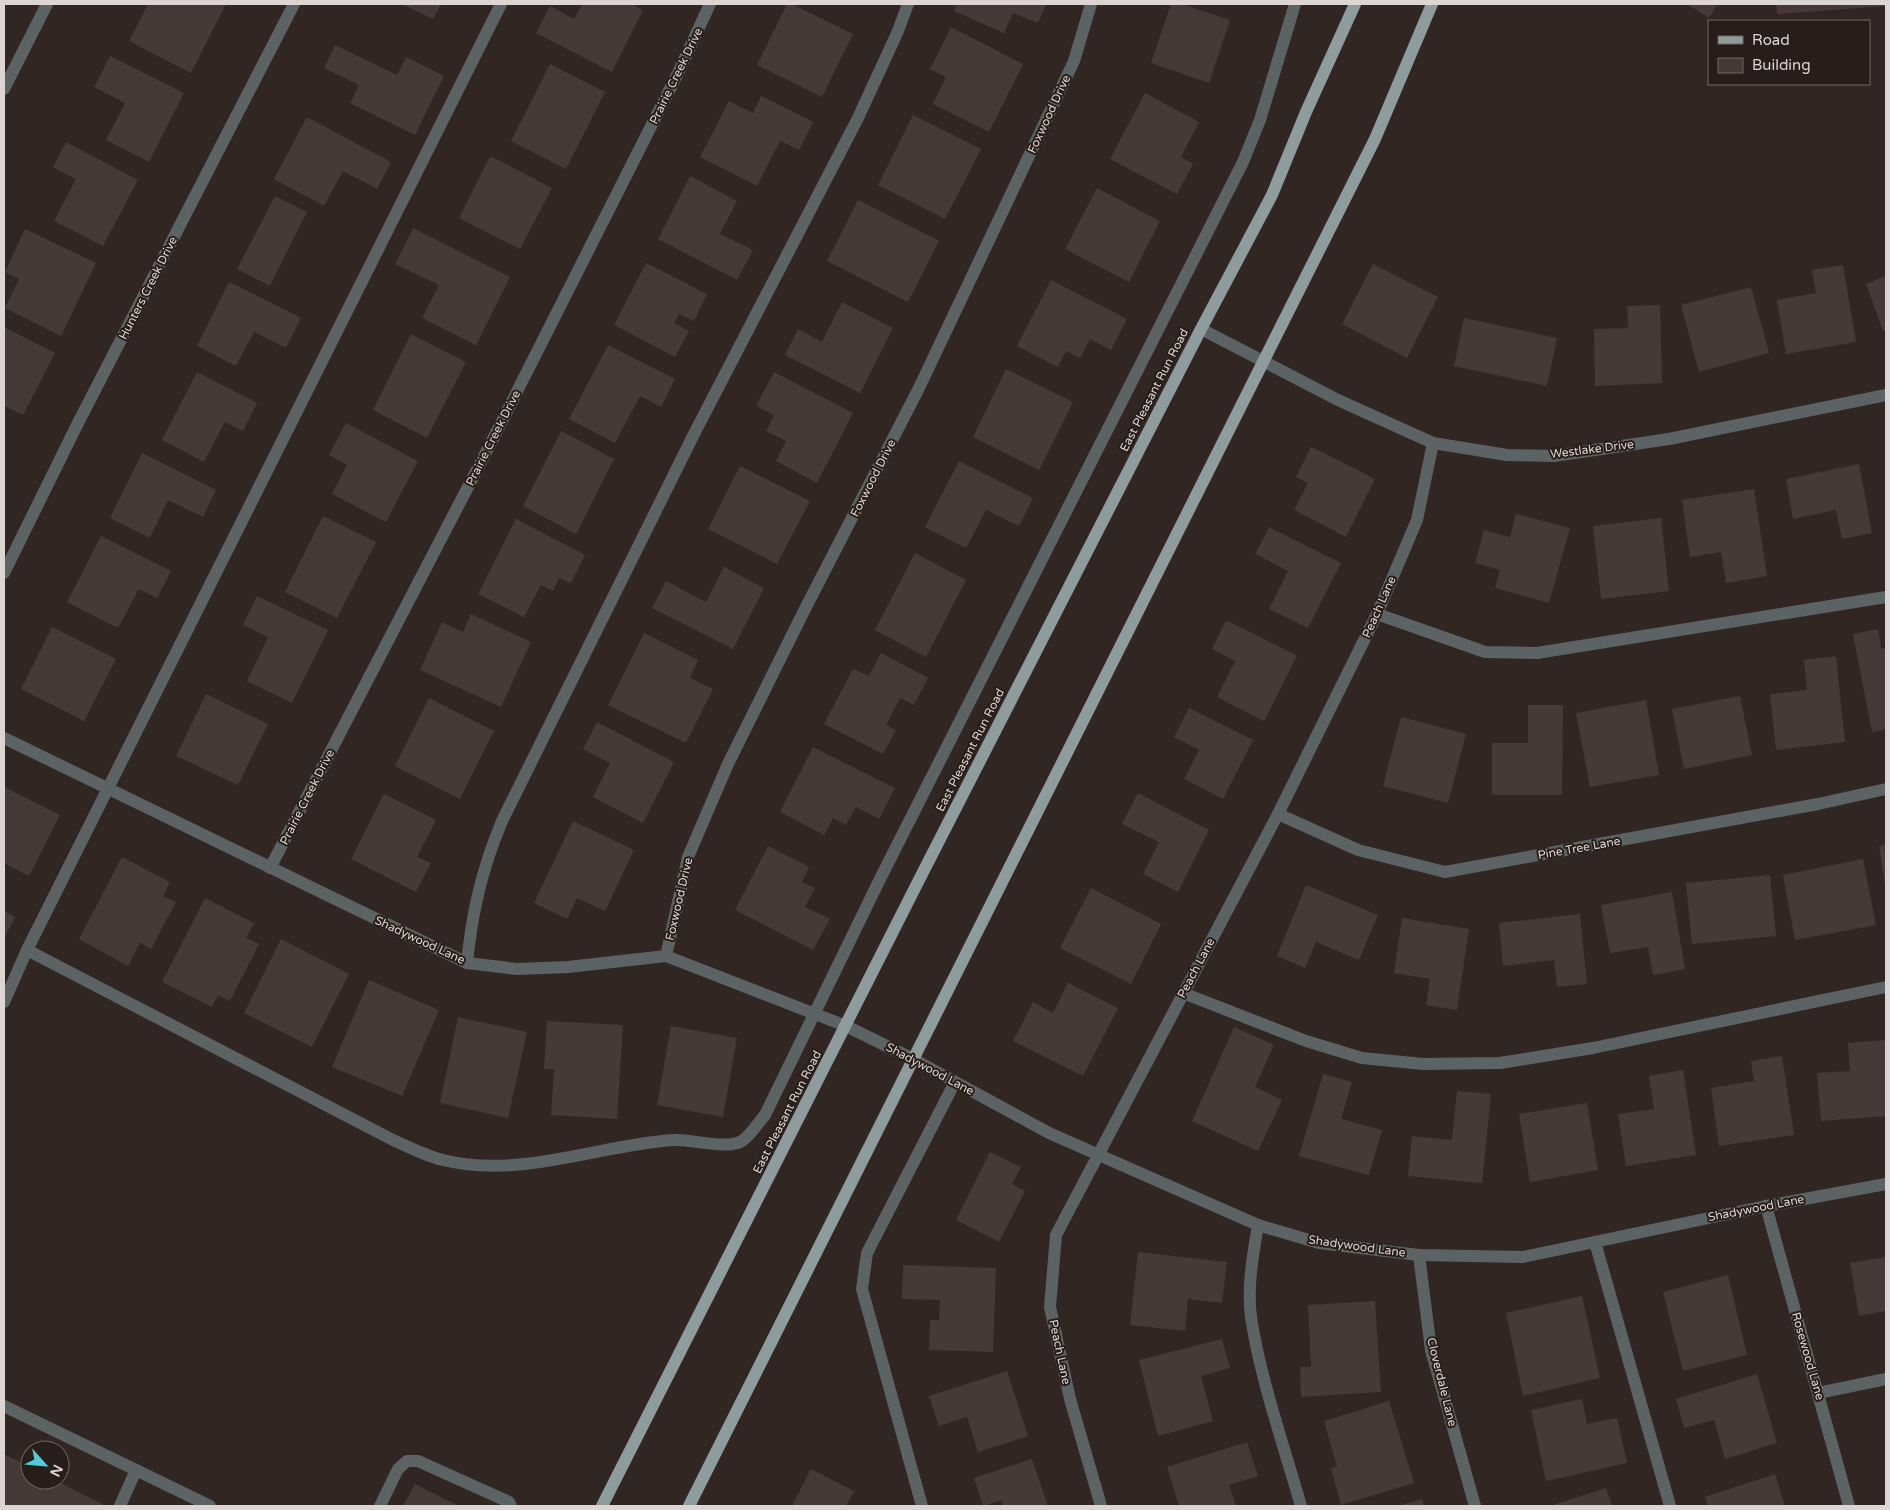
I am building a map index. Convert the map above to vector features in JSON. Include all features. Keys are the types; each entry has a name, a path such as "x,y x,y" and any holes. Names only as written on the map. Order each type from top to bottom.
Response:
{"main road":[{"name":"East Pleasant Run Road","path":"602,1506 1201,329 1272,195 1306,112 1355,4"},
{"path":"689,1506 1375,139 1432,4"}],"street":[{"path":"4,89 47,4"},
{"name":"Hunters Creek Drive","path":"4,573 77,424 294,4"},
{"path":"4,1002 28,950 501,4"},
{"name":"Prairie Creek Drive","path":"270,868 496,433 677,75 710,4"},
{"path":"466,964 470,932 485,861 502,821 690,443 858,118 898,31 908,4"},
{"name":"Foxwood Drive","path":"666,956 688,857 728,764 806,607 924,379 1074,62 1091,4"},
{"path":"28,950 393,1140 443,1160 484,1165 541,1162 648,1142 677,1140 722,1144 742,1141 765,1115 884,870 1243,162 1260,120 1294,4"},
{"name":"Westlake Drive","path":"1201,329 1338,400 1433,442 1507,455 1554,456 1669,439 1886,395"},
{"name":"Peach Lane","path":"1101,1506 1070,1399 1050,1308 1056,1235 1278,814 1377,614 1417,520 1433,442"},
{"path":"1377,614 1485,652 1537,653 1886,597"},
{"name":"Shadywood Lane","path":"4,738 108,791 466,964 517,969 568,967 666,956 846,1026 913,1059 1049,1133 1258,1225 1319,1243 1419,1255 1523,1257 1766,1206 1886,1184"},
{"name":"Pine Tree Lane","path":"1278,814 1358,850 1445,872 1818,804 1886,789"},
{"path":"1183,993 1306,1041 1362,1058 1423,1064 1500,1063 1593,1048 1886,987"},
{"path":"922,1506 862,1288 867,1253 956,1082"},
{"name":"Rosewood Lane","path":"1766,1206 1849,1506"},
{"path":"1258,1225 1250,1272 1251,1316 1267,1385 1301,1506"},
{"path":"1595,1242 1670,1506"},
{"name":"Cloverdale Lane","path":"1419,1255 1431,1350 1476,1506"},
{"path":"1818,1393 1886,1379"},
{"path":"4,1406 210,1506"},
{"path":"380,1506 398,1469 407,1461 418,1461 509,1502 511,1506"},
{"path":"120,1506 136,1470"}],"building":[{"path":"148,4 226,4 191,73 129,41"},
{"path":"402,4 441,4 433,19"},
{"path":"582,4 631,4 643,10 612,72 536,33 550,6 574,19"},
{"path":"787,4 792,4 853,34 822,97 757,65"},
{"path":"957,4 1046,4 1038,23 1013,13 1004,33 954,11"},
{"path":"1171,4 1182,4 1230,20 1209,83 1151,63"},
{"path":"1687,4 1717,4 1709,18"},
{"path":"1776,4 1886,4 1886,6 1777,14"},
{"path":"951,27 1023,64 989,132 933,104 946,77 930,69"},
{"path":"335,45 397,75 406,57 444,76 415,135 350,103 359,85 324,68"},
{"path":"110,56 184,93 149,162 106,140 125,103 94,87"},
{"path":"550,64 605,92 566,169 511,141"},
{"path":"1145,93 1199,122 1181,157 1193,164 1177,194 1110,159"},
{"path":"761,96 813,122 799,150 780,141 757,186 700,157 729,101 753,113"},
{"path":"913,115 981,149 945,219 878,185"},
{"path":"307,117 391,162 377,189 343,171 324,206 274,179"},
{"path":"66,142 138,180 103,246 54,221 76,179 53,167"},
{"path":"490,156 552,188 520,249 459,218"},
{"path":"690,176 737,201 720,234 753,250 737,280 658,239"},
{"path":"1097,188 1160,221 1129,282 1065,249"},
{"path":"275,196 307,212 270,286 237,269"},
{"path":"858,200 939,241 908,302 827,261"},
{"path":"413,228 510,277 476,345 422,318 439,285 395,264"},
{"path":"25,229 96,263 61,336 5,308 19,279 5,272"},
{"path":"646,263 707,294 694,321 679,314 674,323 689,331 675,357 614,325"},
{"path":"1373,264 1438,297 1407,358 1342,324"},
{"path":"1843,265 1856,342 1786,354 1777,300 1816,293 1812,270"},
{"path":"1886,276 1886,330 1883,331 1866,284"},
{"path":"1051,280 1127,319 1111,350 1090,339 1080,358 1066,351 1058,367 1017,346"},
{"path":"229,282 301,318 286,348 254,332 236,366 197,346"},
{"path":"1751,287 1769,353 1699,372 1681,305"},
{"path":"842,302 893,328 860,393 785,355 798,329 822,342"},
{"path":"1660,305 1662,383 1595,386 1594,329 1628,328 1627,306"},
{"path":"1464,318 1557,338 1547,386 1454,366"},
{"path":"4,327 55,353 23,415 4,406"},
{"path":"411,334 466,362 427,438 373,410"},
{"path":"608,345 675,379 661,407 640,396 615,443 569,419"},
{"path":"1006,369 1073,402 1039,470 973,437"},
{"path":"197,372 257,403 243,431 225,422 204,462 162,440"},
{"path":"774,372 853,413 817,483 776,461 786,441 766,431 774,415 756,406"},
{"path":"346,423 418,461 386,522 332,494 347,465 329,455"},
{"path":"561,431 614,459 576,534 523,506"},
{"path":"1311,447 1375,479 1346,537 1294,510 1308,483 1296,477"},
{"path":"142,453 216,490 203,517 168,500 150,538 110,518"},
{"path":"959,461 1033,498 1019,526 986,510 966,548 925,527"},
{"path":"1859,464 1872,533 1842,539 1836,510 1793,519 1786,479"},
{"path":"740,466 810,501 777,564 708,529"},
{"path":"1754,489 1767,576 1726,583 1721,552 1690,557 1682,500"},
{"path":"1516,514 1570,528 1549,603 1495,588 1500,570 1475,563 1484,530 1510,537"},
{"path":"323,516 376,542 337,618 285,592"},
{"path":"1661,518 1669,591 1601,599 1593,526"},
{"path":"516,519 585,555 571,583 559,578 553,591 541,585 524,617 478,594"},
{"path":"1269,527 1341,563 1308,628 1269,609 1288,571 1255,554"},
{"path":"101,536 171,571 157,598 139,589 118,628 67,602"},
{"path":"915,553 966,580 926,657 875,630"},
{"path":"724,567 764,588 733,649 652,608 666,581 706,602"},
{"path":"257,596 328,630 292,703 247,681 268,637 243,625"},
{"path":"471,614 531,642 501,707 420,670 442,622 463,632"},
{"path":"1226,620 1297,656 1264,721 1217,697 1235,661 1212,649"},
{"path":"52,627 116,659 84,721 21,689"},
{"path":"1878,629 1881,649 1886,648 1886,729 1872,732 1853,634"},
{"path":"644,633 698,660 690,678 713,689 686,743 608,705"},
{"path":"881,653 928,678 914,705 900,698 886,725 896,730 883,754 824,724 853,669 869,676"},
{"path":"1836,656 1845,742 1776,750 1770,694 1807,690 1804,660"},
{"path":"206,694 268,724 238,785 176,756"},
{"path":"1740,696 1752,755 1684,769 1672,709"},
{"path":"429,698 494,731 460,799 395,766"},
{"path":"1646,700 1659,775 1590,787 1576,713"},
{"path":"1528,705 1563,705 1562,795 1492,795 1492,743 1528,743"},
{"path":"1189,708 1253,740 1223,799 1184,779 1199,750 1174,737"},
{"path":"1401,717 1466,734 1448,803 1383,786"},
{"path":"597,722 674,762 643,823 593,797 610,763 583,749"},
{"path":"813,747 895,788 879,819 856,807 846,825 833,818 824,835 780,812"},
{"path":"4,787 60,815 29,876 4,863"},
{"path":"1138,793 1209,830 1178,892 1143,874 1159,842 1122,824"},
{"path":"384,794 436,820 417,857 431,863 416,892 351,859"},
{"path":"573,821 634,850 605,911 577,898 567,919 534,903"},
{"path":"1886,844 1886,884 1885,884 1879,846"},
{"path":"768,846 809,867 802,882 815,888 805,907 830,919 813,950 735,910"},
{"path":"122,857 170,882 163,896 176,902 151,949 140,943 128,966 79,939"},
{"path":"1863,859 1876,925 1795,940 1783,875"},
{"path":"1770,875 1776,936 1692,944 1686,883"},
{"path":"1306,885 1378,915 1359,960 1316,942 1305,968 1277,956"},
{"path":"1091,888 1161,924 1131,984 1060,948"},
{"path":"1672,892 1685,969 1653,975 1648,947 1610,953 1601,905"},
{"path":"205,898 254,923 246,938 259,944 230,1001 218,995 212,1007 162,982"},
{"path":"4,911 15,917 4,939"},
{"path":"1580,914 1587,984 1557,987 1554,960 1503,966 1499,923"},
{"path":"1402,918 1469,929 1457,1010 1426,1005 1430,979 1394,973"},
{"path":"281,939 349,974 312,1047 244,1013"},
{"path":"369,980 439,1010 402,1096 332,1067"},
{"path":"1068,983 1118,1008 1083,1076 1013,1041 1033,1002 1053,1013"},
{"path":"458,1017 527,1032 508,1118 440,1103"},
{"path":"547,1021 623,1025 617,1119 551,1115 554,1069 544,1069"},
{"path":"671,1026 737,1038 723,1117 657,1105"},
{"path":"1234,1027 1274,1045 1255,1087 1282,1100 1258,1151 1192,1121"},
{"path":"1885,1040 1886,1116 1821,1121 1817,1073 1850,1071 1848,1043"},
{"path":"1782,1056 1794,1135 1719,1146 1711,1088 1754,1081 1751,1061"},
{"path":"1683,1070 1696,1155 1626,1166 1618,1114 1654,1109 1649,1076"},
{"path":"1323,1074 1352,1082 1341,1119 1382,1130 1369,1175 1299,1156"},
{"path":"1457,1091 1491,1094 1482,1183 1408,1176 1412,1136 1452,1140"},
{"path":"1587,1103 1598,1170 1530,1182 1519,1114"},
{"path":"990,1152 1021,1167 1012,1184 1025,1191 999,1242 956,1220"},
{"path":"1138,1252 1227,1262 1222,1303 1188,1299 1185,1331 1130,1325"},
{"path":"1886,1257 1886,1311 1859,1316 1850,1263"},
{"path":"903,1265 996,1268 993,1352 929,1350 930,1320 939,1320 940,1300 902,1299"},
{"path":"1728,1275 1747,1355 1683,1371 1663,1292"},
{"path":"1582,1296 1600,1378 1523,1396 1506,1313"},
{"path":"1375,1301 1381,1392 1301,1397 1300,1367 1311,1367 1308,1305"},
{"path":"1222,1339 1230,1368 1201,1376 1213,1421 1158,1436 1139,1360"},
{"path":"1007,1371 1028,1436 978,1452 967,1417 939,1426 929,1396"},
{"path":"1757,1374 1777,1443 1725,1459 1714,1420 1684,1428 1676,1399"},
{"path":"1582,1399 1587,1424 1617,1418 1627,1463 1546,1481 1531,1410"},
{"path":"1389,1401 1414,1483 1341,1505 1331,1468 1337,1467 1324,1421"},
{"path":"1247,1442 1258,1476 1229,1485 1236,1506 1179,1506 1167,1467"},
{"path":"4,1454 20,1462 20,1490 70,1490 70,1488 104,1505 103,1506 4,1506"},
{"path":"1032,1459 1048,1506 1004,1506 1001,1500 983,1506 974,1478"},
{"path":"811,1469 854,1491 846,1506 792,1506"},
{"path":"1775,1474 1785,1506 1708,1506 1705,1497"},
{"path":"415,1484 459,1506 403,1506"},
{"path":"1606,1488 1612,1506 1553,1506 1553,1505"},
{"path":"1422,1499 1424,1506 1398,1506"}]}
